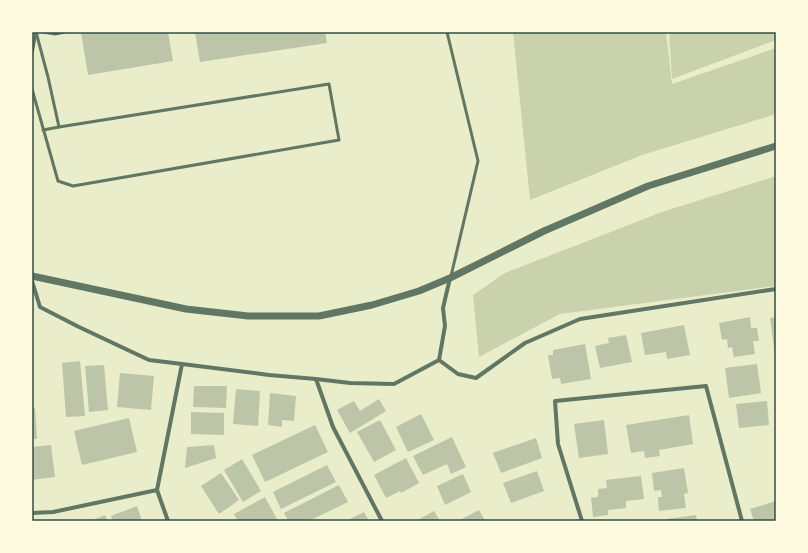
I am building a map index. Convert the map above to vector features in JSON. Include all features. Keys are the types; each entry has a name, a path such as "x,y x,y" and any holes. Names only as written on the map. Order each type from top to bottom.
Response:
{"street":[{"path":"32,276 186,309 248,316 319,316 372,305 419,291 450,278 544,231 648,186 776,146"},
{"path":"439,360 444,326 443,308 450,278"},
{"path":"32,281 40,307 149,360 269,375 350,383 394,384 439,360"},
{"path":"439,360 458,374 476,378 525,343 580,319 776,289"},
{"path":"168,521 157,490 182,364"},
{"path":"316,379 333,427 382,521"},
{"path":"582,521 558,444 555,401 706,386 742,521"},
{"path":"32,513 53,512 157,490"}],"lane":[{"path":"32,54 36,32"},
{"path":"36,32 59,127"},
{"path":"44,32 55,34 65,32"},
{"path":"447,32 478,161 450,278"},
{"path":"32,89 43,130 58,181 73,186 339,140 330,84 43,130"}],"green space":[{"path":"513,32 666,32 672,84 776,48 776,114 642,155 530,200"},
{"path":"669,32 776,32 776,40 672,79"},
{"path":"776,176 776,286 560,314 479,357 473,295 505,273 662,212"}],"building":[{"path":"81,32 168,32 173,61 88,75"},
{"path":"195,32 325,32 327,43 200,62"},
{"path":"750,317 751,328 757,328 759,341 753,341 755,354 734,357 732,347 728,348 727,339 722,340 719,323"},
{"path":"776,317 776,355 775,355 770,318"},
{"path":"684,325 690,355 667,359 666,352 645,355 641,333"},
{"path":"626,335 632,362 600,368 595,346 609,343 608,338"},
{"path":"585,344 591,379 561,384 560,378 552,379 548,355 553,355 553,350"},
{"path":"80,361 85,416 66,417 62,363"},
{"path":"757,364 761,393 729,398 725,368"},
{"path":"104,365 108,410 89,412 85,366"},
{"path":"120,373 154,376 151,410 117,407"},
{"path":"194,386 227,386 226,408 193,407"},
{"path":"236,389 260,391 258,426 233,424"},
{"path":"270,393 296,396 294,421 282,420 282,427 268,425"},
{"path":"379,399 386,411 350,433 337,410 354,401 360,411"},
{"path":"767,401 769,425 739,428 736,404"},
{"path":"35,408 37,439 32,439 32,409"},
{"path":"191,412 224,413 224,435 191,434"},
{"path":"421,414 434,440 408,452 396,427"},
{"path":"689,415 693,444 659,450 660,456 645,458 644,451 631,453 626,425"},
{"path":"129,418 137,452 82,465 74,431"},
{"path":"380,420 396,450 374,462 357,432"},
{"path":"604,420 608,454 579,458 574,424"},
{"path":"315,425 328,452 265,482 252,455"},
{"path":"452,437 466,467 451,474 447,464 423,475 413,456"},
{"path":"536,438 542,458 501,473 493,453"},
{"path":"51,445 55,477 32,480 32,447"},
{"path":"214,445 216,458 185,468 187,447"},
{"path":"406,458 419,483 401,493 400,491 386,498 374,475"},
{"path":"242,459 261,491 243,502 224,470"},
{"path":"327,465 336,482 281,509 273,492"},
{"path":"684,468 688,493 684,494 686,508 659,511 658,497 662,497 661,490 654,491 652,473"},
{"path":"537,471 544,491 511,503 503,483"},
{"path":"221,473 239,500 219,514 201,486"},
{"path":"463,474 471,492 445,505 437,486"},
{"path":"641,476 644,499 626,501 626,508 608,510 608,515 593,517 591,498 598,497 598,489 607,488 606,480"},
{"path":"339,485 348,502 309,521 288,521 284,513"},
{"path":"265,497 278,521 238,521 234,514"},
{"path":"776,501 776,521 754,521 750,509"},
{"path":"137,506 142,521 113,521 111,516"},
{"path":"479,510 485,521 458,521"},
{"path":"434,511 440,521 416,521"},
{"path":"364,512 369,521 346,521"},
{"path":"105,515 108,521 90,521"},
{"path":"696,515 697,521 666,521 666,519"}]}
